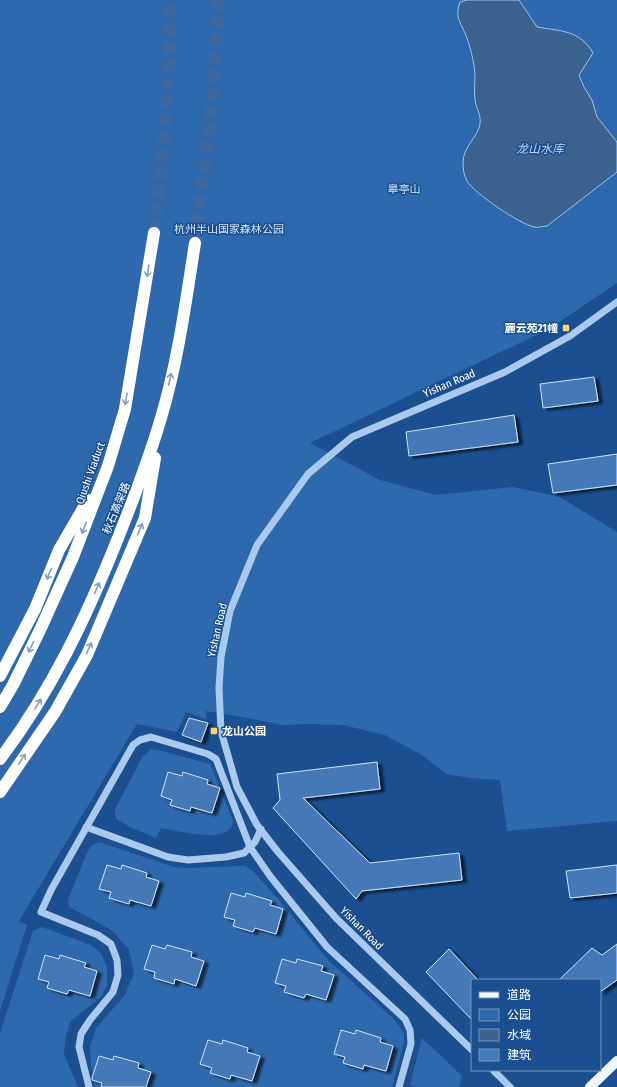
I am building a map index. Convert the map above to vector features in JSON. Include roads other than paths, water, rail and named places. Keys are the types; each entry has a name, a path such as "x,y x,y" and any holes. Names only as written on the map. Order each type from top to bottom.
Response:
{"highway":[{"name":"Qiushi Viaduct","path":"0,707 13,685 73,557 108,466 125,409 154,232"},
{"name":"秋石高架路","path":"0,759 28,720 77,634 105,570 141,479 161,417 181,333 196,243"},
{"path":"0,792 55,712 86,655 145,518 161,417"},
{"path":"2,668 35,609 59,550 108,466"}],"main road":[{"path":"590,1087 617,1061"}],"street":[{"name":"Yishan Road","path":"471,1049 336,918 278,852 261,829 237,787 221,731 219,688 221,657 230,611 258,545 308,474 352,437 504,372 570,336 617,302"},
{"path":"89,1087 79,1047 81,1034 90,1020 113,992 118,975 117,960 111,944 98,935 41,912 51,890 133,745 140,740 151,737 208,754 216,759 250,847 270,876 327,946 405,1019 410,1030 411,1044 399,1087"},
{"path":"86,827 168,857 188,860 226,857 244,853 255,842 261,829"},
{"path":"494,1071 510,1087"}],"water":[{"name":"龙山水库","path":"467,0 519,0 537,27 561,31 576,36 588,45 593,53 579,75 592,100 597,117 617,142 617,172 547,226 534,227 527,225 509,215 472,187 465,177 463,158 480,124 480,116 475,99 473,59 469,43 459,21 458,15 460,2"}],"tunnel":[{"path":"154,233 168,87 170,0"},
{"path":"195,243 211,114 219,0"}],"place":[{"name":"麓云苑21幢","path":"566,328"},
{"name":"龙山公园","path":"214,731"}],"park label":[{"name":"皋亭山","path":"404,189"},
{"name":"杭州半山国家森林公园","path":"229,229"}]}
